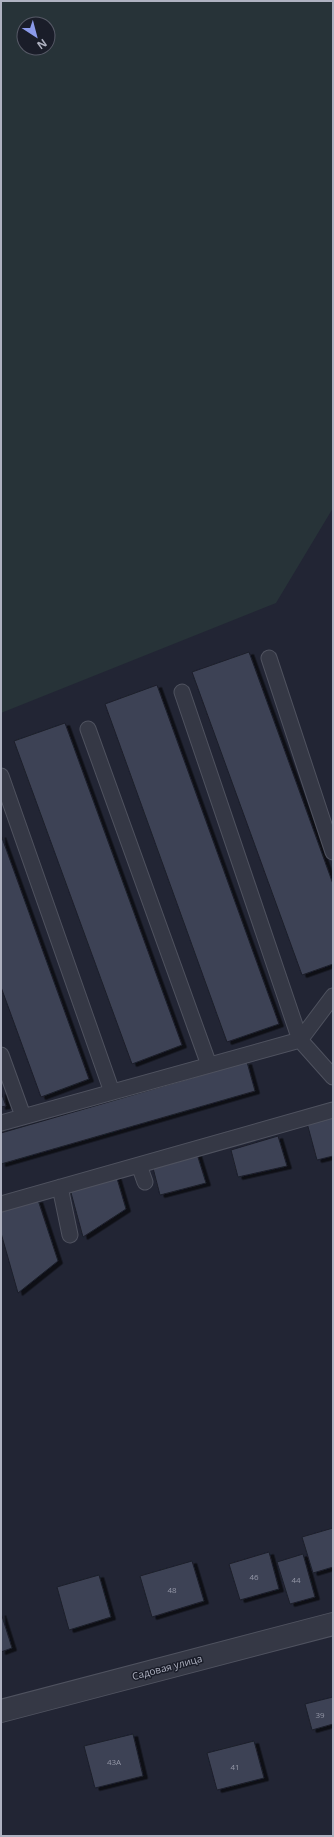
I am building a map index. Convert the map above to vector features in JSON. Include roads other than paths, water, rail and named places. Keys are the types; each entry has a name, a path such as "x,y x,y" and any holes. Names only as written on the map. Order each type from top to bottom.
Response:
{"street":[{"name":"Садовая улица","path":"1,1711 333,1624"}],"lane":[{"path":"269,658 333,852"},
{"path":"182,692 300,1040 333,1077"},
{"path":"88,729 209,1065"},
{"path":"1,776 112,1092"},
{"path":"1,1123 300,1040 333,996"},
{"path":"1,1054 23,1116"},
{"path":"1,1204 333,1110"},
{"path":"139,1165 145,1182"},
{"path":"60,1187 70,1235"}]}
